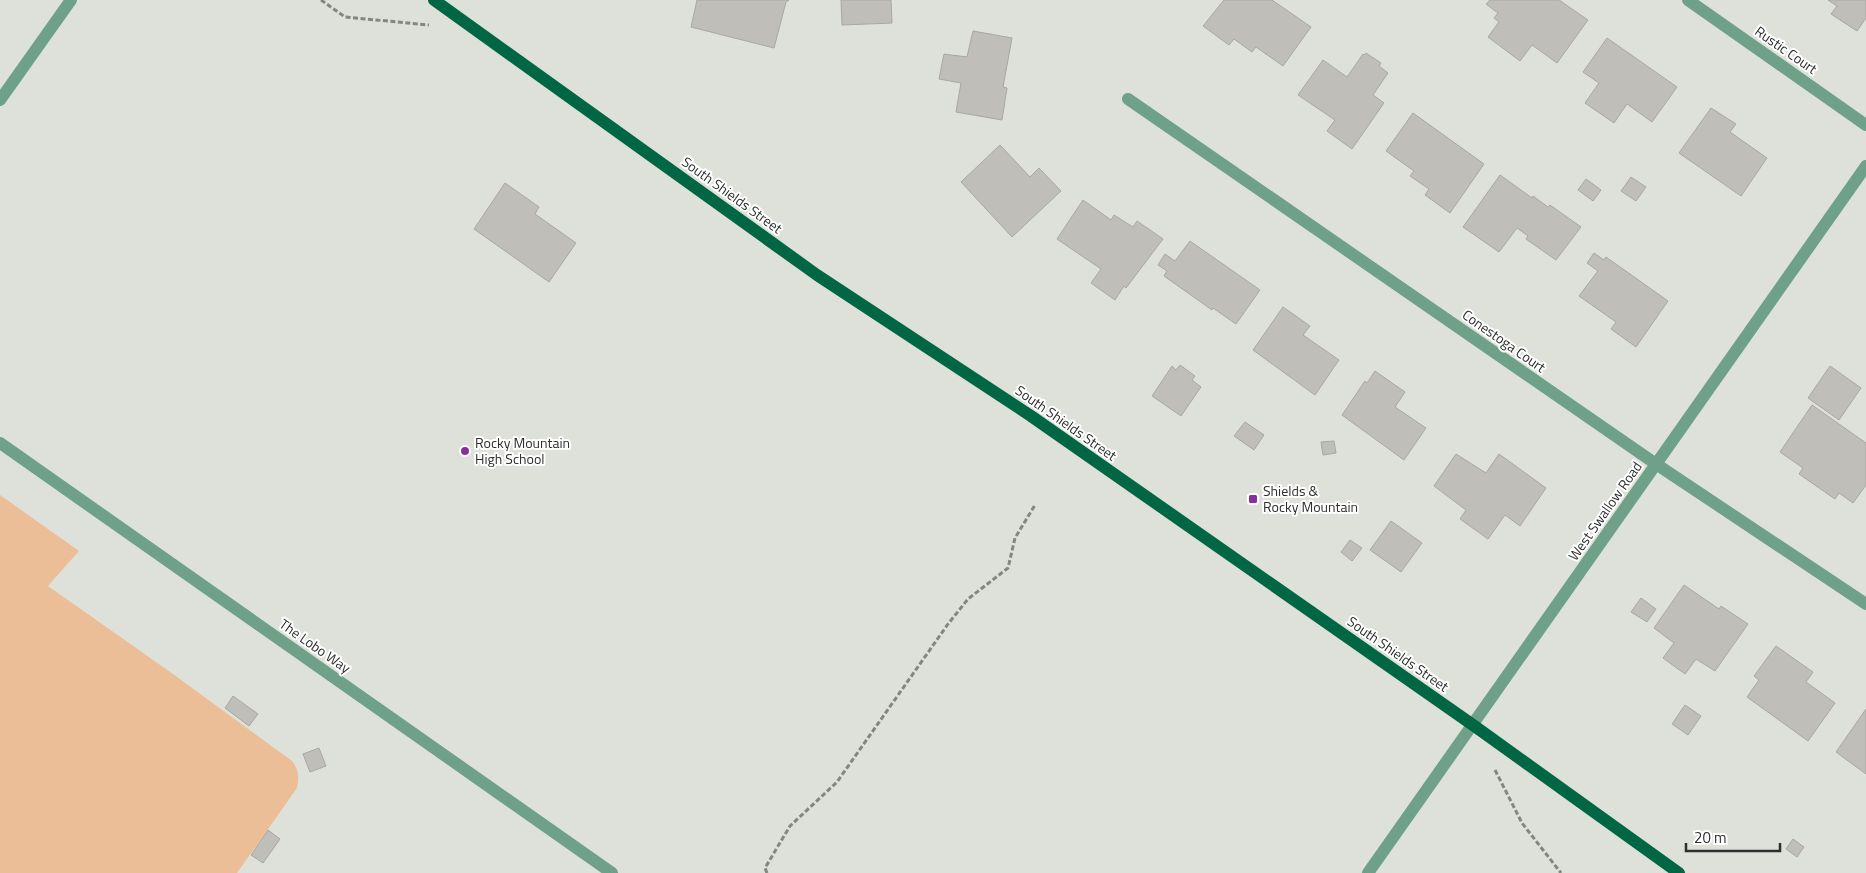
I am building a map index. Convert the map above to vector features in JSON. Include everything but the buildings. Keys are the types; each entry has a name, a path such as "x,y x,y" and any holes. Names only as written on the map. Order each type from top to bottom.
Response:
{"main road":[{"name":"South Shields Street","path":"434,0 817,275 1030,416 1473,725 1679,873"}],"street":[{"path":"0,100 71,0"},
{"name":"Rustic Court","path":"1688,0 1866,125"},
{"name":"Conestoga Court","path":"1128,99 1656,464 1866,604"},
{"name":"West Swallow Road","path":"1368,873 1866,166"},
{"name":"The Lobo Way","path":"0,443 612,873"}],"path":[{"path":"321,0 345,17 439,26"},
{"path":"767,873 765,868 790,826 837,782 948,624 968,599 1008,568 1015,538 1035,505"},
{"path":"1493,765 1522,823 1560,872"}],"shaded area":[{"path":"0,495 79,551 48,586 173,674 292,761 296,767 298,774 297,788 237,873 0,873"}],"place":[{"name":"Rocky Mountain High School","path":"465,451"},
{"name":"Shields & Rocky Mountain","path":"1253,499"}]}
